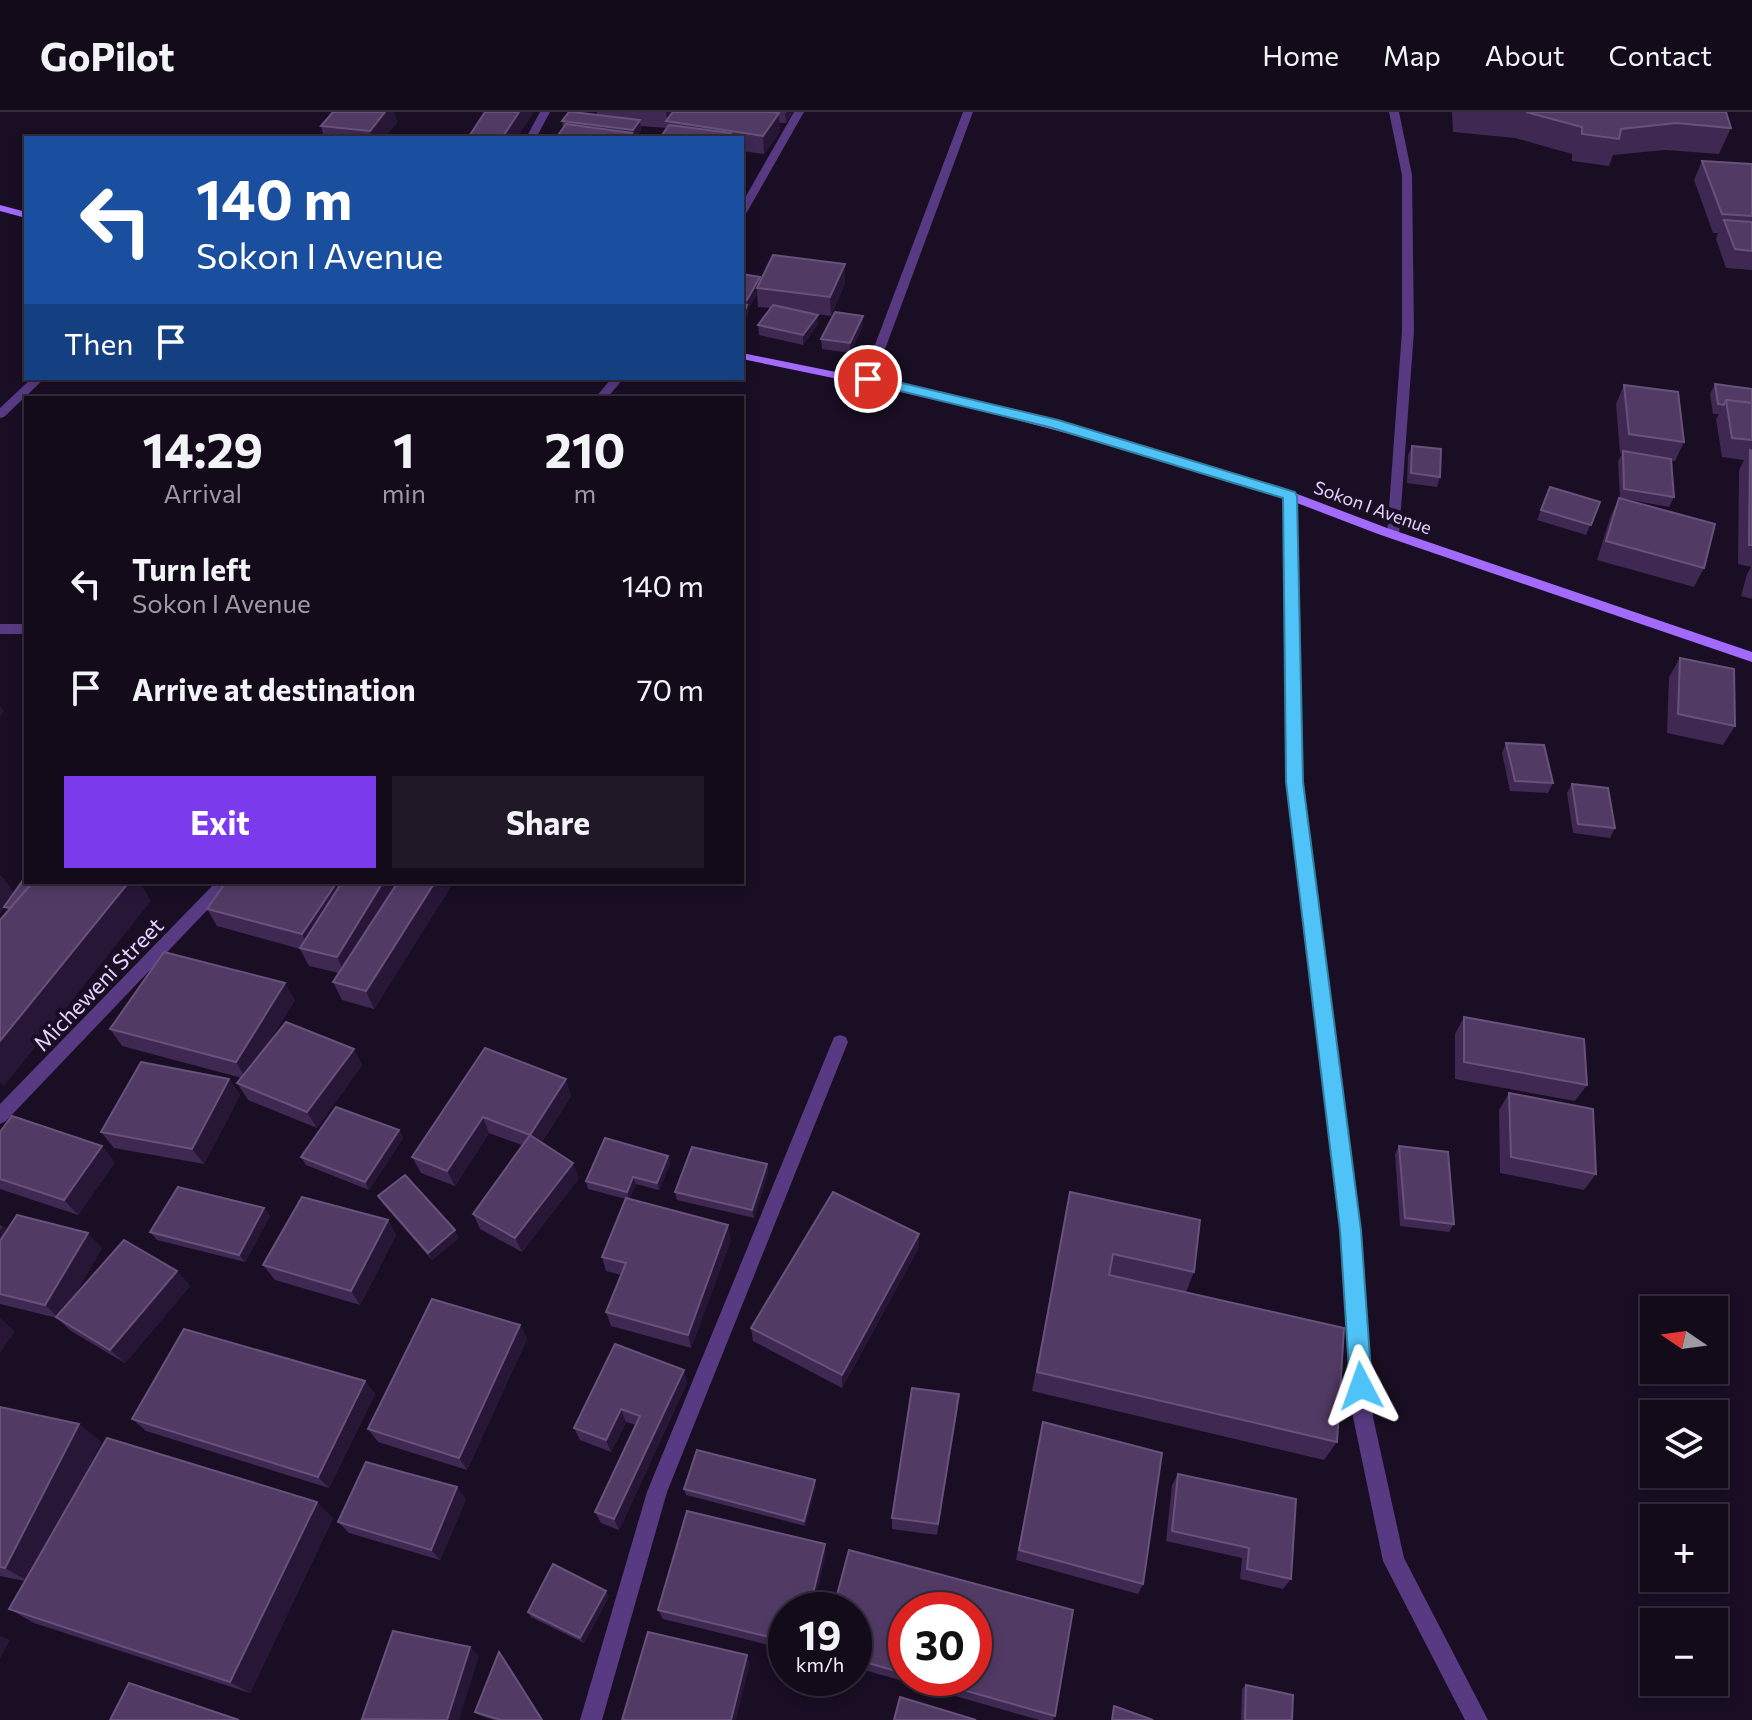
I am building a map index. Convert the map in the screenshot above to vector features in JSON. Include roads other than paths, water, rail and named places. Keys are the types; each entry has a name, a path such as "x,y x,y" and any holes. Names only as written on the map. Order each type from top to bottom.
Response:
{"street":[{"path":"532,136 545,112"},
{"path":"744,208 799,112"},
{"path":"868,379 968,112"},
{"path":"1393,535 1408,331 1407,175 1394,112"},
{"path":"0,208 24,214"},
{"name":"Sokon I Avenue","path":"744,356 868,379 1053,423 1290,496 1393,535 1573,593 1752,657"},
{"path":"0,414 37,380"},
{"path":"603,396 616,380"},
{"path":"1290,496 1295,782 1351,1230 1363,1417 1394,1561 1477,1720"},
{"path":"0,629 24,629"},
{"name":"Micheweni Street","path":"0,1116 224,884"},
{"path":"591,1720 657,1492 840,1042"}]}
